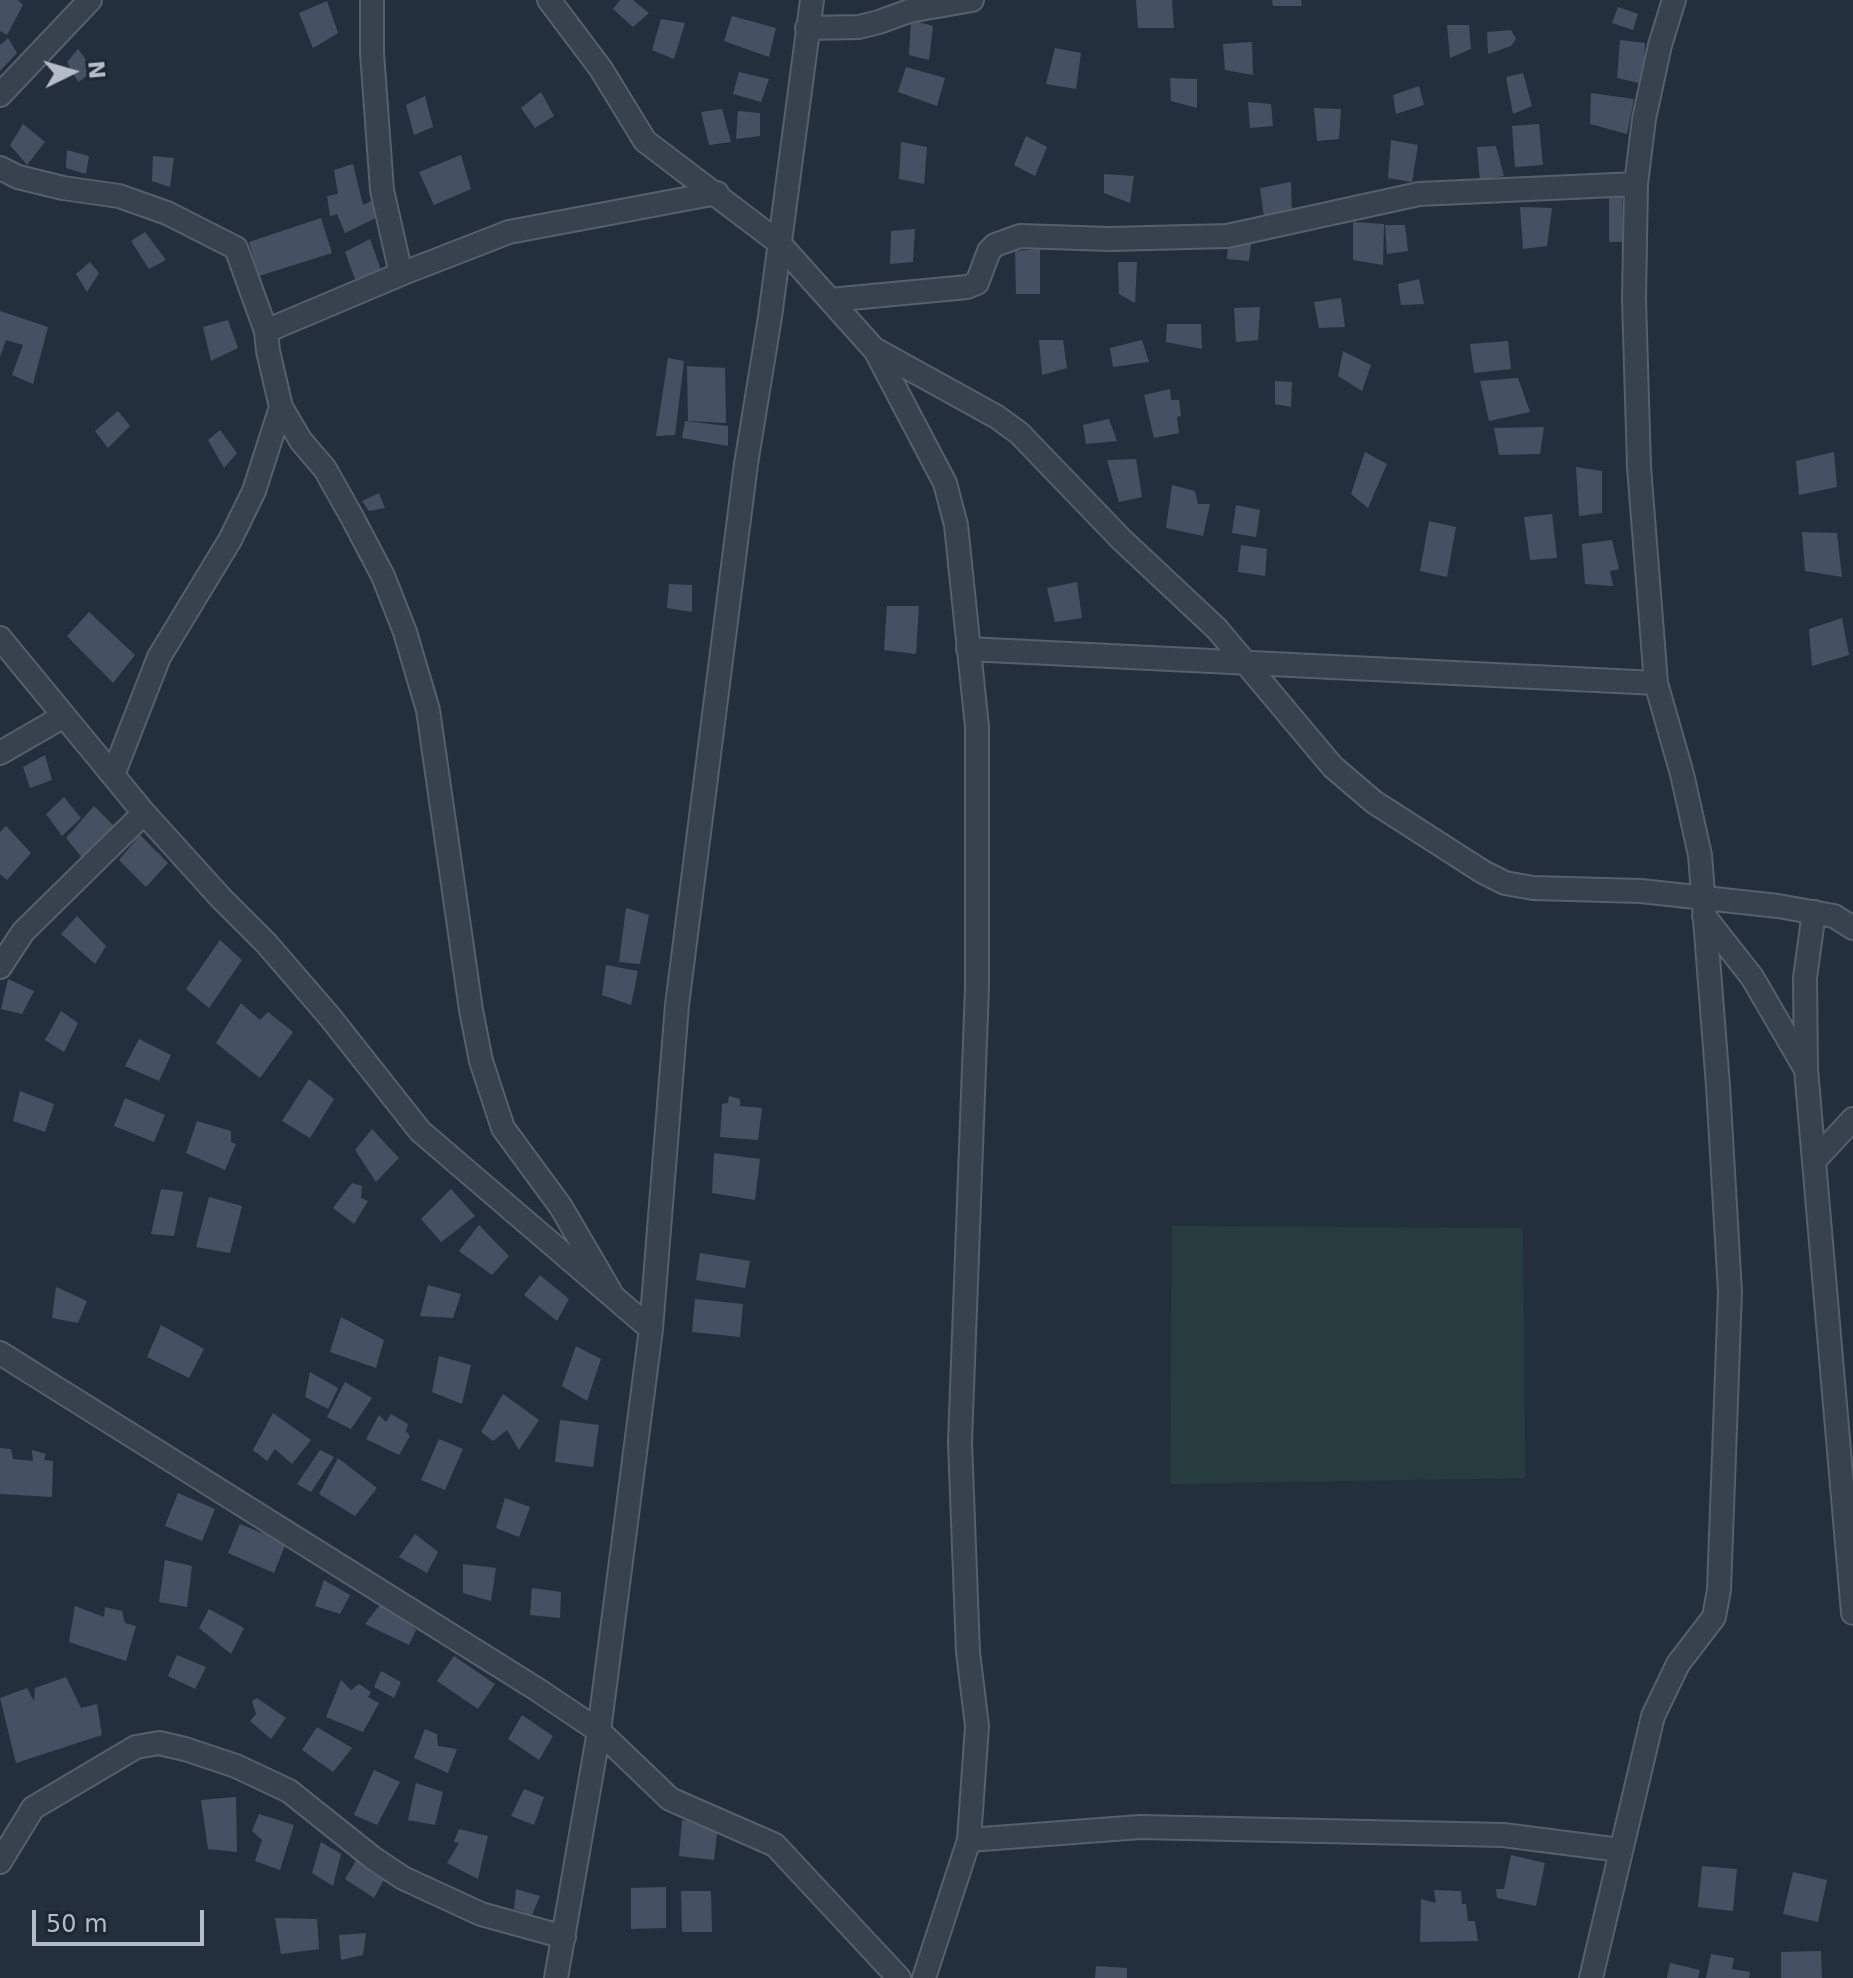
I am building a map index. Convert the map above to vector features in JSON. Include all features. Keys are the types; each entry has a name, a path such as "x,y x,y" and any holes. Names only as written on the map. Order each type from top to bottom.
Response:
{"street":[{"path":"0,95 90,0"},
{"path":"372,0 372,53 382,190 401,274"},
{"path":"549,0 601,69 645,141 778,242 874,349 945,483 956,525 977,741 977,987 960,1442 968,1652 977,1726 969,1840 924,1978"},
{"path":"556,1978 599,1731 651,1329 677,1005 746,464 770,317 812,0"},
{"path":"807,28 859,27 909,11 972,0"},
{"path":"1591,1978 1653,1716 1678,1664 1714,1617 1719,1590 1730,1292 1718,1086 1697,842 1682,774 1656,683 1639,467 1634,299 1636,184 1644,119 1660,45 1674,0"},
{"path":"0,168 18,177 63,188 119,196 167,213 236,248 266,331 281,407 301,441 325,469 352,517 383,576 405,632 428,710 481,1061 503,1128 561,1207 610,1291"},
{"path":"830,300 967,287 977,283 989,251 995,245 1020,236 1110,239 1227,236 1419,194 1636,184"},
{"path":"266,331 509,232 717,193"},
{"path":"874,349 997,417 1019,433 1121,539 1217,629 1333,767 1374,802 1483,872 1505,883 1533,888 1641,891 1703,908 1778,906 1834,916 1853,928"},
{"path":"113,775 159,657 230,540 254,491 281,407"},
{"path":"0,638 144,813 312,996 420,1131 651,1329"},
{"path":"968,649 1656,683"},
{"path":"0,753 64,716"},
{"path":"0,967 23,932 144,813"},
{"path":"1703,908 1752,977 1806,1069"},
{"path":"1814,912 1805,978 1806,1069 1853,1613"},
{"path":"1815,1160 1853,1119"},
{"path":"0,1353 538,1690 599,1731 670,1799 775,1845 899,1978"},
{"path":"0,1862 33,1808 136,1747 159,1743 236,1766 289,1791 373,1858 416,1884 481,1914 564,1937"},
{"path":"969,1840 1140,1827 1503,1835 1620,1850"}],"green space":[{"path":"1172,1226 1523,1228 1525,1478 1170,1484"}],"building":[{"path":"0,0 18,0 23,5 7,35 0,31"},
{"path":"620,0 633,0 649,13 633,27 613,9"},
{"path":"1136,0 1172,0 1174,28 1138,28"},
{"path":"1272,0 1301,0 1302,6 1273,6"},
{"path":"327,1 338,33 313,48 299,13"},
{"path":"1618,7 1638,14 1633,30 1612,23"},
{"path":"732,16 776,28 769,57 724,41"},
{"path":"661,19 685,23 674,59 652,50"},
{"path":"911,20 933,26 929,60 909,55"},
{"path":"1447,25 1469,25 1471,49 1450,58"},
{"path":"1511,30 1516,39 1511,46 1488,54 1487,32"},
{"path":"8,38 17,53 0,71 0,45"},
{"path":"1620,40 1645,43 1643,84 1617,78"},
{"path":"1252,42 1253,75 1225,70 1223,44"},
{"path":"1055,48 1081,53 1076,89 1046,84"},
{"path":"78,49 94,71 78,82 67,62"},
{"path":"906,67 945,78 937,106 898,92"},
{"path":"739,72 769,79 761,102 733,94"},
{"path":"1523,73 1532,106 1513,114 1506,77"},
{"path":"1170,78 1197,79 1197,108 1171,101"},
{"path":"1419,86 1424,105 1396,114 1393,95"},
{"path":"541,92 554,116 535,128 521,108"},
{"path":"1591,93 1634,99 1627,134 1590,124"},
{"path":"425,96 433,127 414,135 406,105"},
{"path":"1248,102 1271,104 1273,126 1250,128"},
{"path":"1314,108 1341,109 1339,139 1317,141"},
{"path":"722,109 731,142 709,145 701,112"},
{"path":"738,111 760,113 760,136 736,139"},
{"path":"23,124 45,142 27,165 10,145"},
{"path":"1539,124 1543,165 1515,167 1512,126"},
{"path":"1026,136 1047,147 1035,176 1014,165"},
{"path":"1391,140 1418,145 1412,182 1388,178"},
{"path":"901,142 927,147 924,184 899,179"},
{"path":"1496,146 1504,176 1480,180 1477,147"},
{"path":"67,150 89,156 86,174 66,168"},
{"path":"461,155 471,189 434,205 419,172"},
{"path":"153,156 174,158 170,187 152,181"},
{"path":"353,164 363,205 373,200 378,217 345,233 337,214 330,216 327,196 338,194 334,170"},
{"path":"1104,174 1134,176 1130,203 1104,193"},
{"path":"1291,182 1292,216 1264,217 1260,188"},
{"path":"1622,196 1623,242 1609,242 1609,197"},
{"path":"1520,207 1552,208 1547,246 1523,249"},
{"path":"321,218 332,253 259,276 249,242"},
{"path":"1353,222 1384,224 1383,265 1353,260"},
{"path":"1385,225 1405,225 1408,251 1387,254"},
{"path":"915,229 913,262 890,264 891,231"},
{"path":"145,232 166,260 149,269 131,241"},
{"path":"1252,237 1249,261 1227,259 1228,242"},
{"path":"370,239 381,270 355,279 345,252"},
{"path":"1040,249 1040,294 1016,294 1015,251"},
{"path":"90,262 99,273 87,292 76,274"},
{"path":"1118,262 1137,262 1135,303 1119,294"},
{"path":"1419,279 1424,304 1401,305 1398,284"},
{"path":"1341,298 1345,327 1319,328 1314,302"},
{"path":"1260,307 1258,340 1236,342 1234,308"},
{"path":"0,311 48,327 33,384 12,375 23,345 6,340 0,357"},
{"path":"228,320 238,348 211,361 203,327"},
{"path":"1167,324 1201,324 1202,349 1166,342"},
{"path":"1039,340 1063,340 1067,368 1042,375"},
{"path":"1142,340 1149,362 1113,367 1110,348"},
{"path":"1508,341 1511,369 1474,373 1470,344"},
{"path":"1343,351 1371,365 1362,391 1338,376"},
{"path":"668,358 684,361 675,435 656,436"},
{"path":"687,366 725,368 726,423 688,421"},
{"path":"1518,378 1530,412 1489,421 1480,381"},
{"path":"1275,381 1292,382 1291,407 1275,404"},
{"path":"1170,389 1171,400 1179,400 1179,433 1154,438 1144,395"},
{"path":"118,411 130,426 108,448 95,431"},
{"path":"1109,419 1117,441 1086,444 1083,425"},
{"path":"685,421 728,426 728,446 682,438"},
{"path":"1544,427 1540,454 1499,455 1494,428"},
{"path":"220,430 237,453 224,468 208,440"},
{"path":"1365,452 1387,464 1368,508 1351,494"},
{"path":"1834,452 1837,487 1799,495 1796,461"},
{"path":"1136,459 1142,497 1119,502 1107,460"},
{"path":"1576,467 1602,471 1602,513 1579,516"},
{"path":"1172,485 1195,491 1198,504 1210,504 1203,536 1166,528"},
{"path":"379,493 385,508 369,511 362,501"},
{"path":"1236,505 1260,510 1256,537 1232,533"},
{"path":"1552,514 1557,558 1530,560 1524,517"},
{"path":"1429,521 1456,527 1447,577 1420,571"},
{"path":"1802,532 1837,533 1842,577 1805,571"},
{"path":"1612,540 1619,569 1610,571 1613,586 1585,584 1582,544"},
{"path":"1241,545 1267,549 1265,576 1238,572"},
{"path":"1077,582 1082,618 1055,622 1047,588"},
{"path":"669,584 692,585 692,612 667,608"},
{"path":"887,606 919,606 916,654 884,650"},
{"path":"89,612 135,655 113,683 67,636"},
{"path":"1842,618 1849,655 1812,666 1809,629"},
{"path":"45,755 52,780 30,788 23,767"},
{"path":"64,797 81,818 62,836 46,814"},
{"path":"94,806 115,827 84,860 66,838"},
{"path":"6,826 31,853 7,880 0,874 0,832"},
{"path":"140,835 168,863 146,887 119,860"},
{"path":"626,908 649,915 640,964 619,962"},
{"path":"77,916 106,946 95,964 61,934"},
{"path":"220,940 242,960 209,1008 186,989"},
{"path":"606,965 638,971 631,1005 602,995"},
{"path":"8,979 34,991 22,1014 1,1009"},
{"path":"241,1003 260,1020 268,1012 293,1032 260,1078 216,1043"},
{"path":"61,1011 78,1023 64,1052 45,1040"},
{"path":"139,1039 171,1055 159,1081 125,1066"},
{"path":"309,1079 334,1099 310,1138 282,1121"},
{"path":"20,1091 54,1104 45,1132 13,1121"},
{"path":"729,1096 740,1099 740,1106 762,1108 758,1140 720,1137 722,1104 728,1103"},
{"path":"125,1098 165,1115 154,1142 114,1126"},
{"path":"197,1121 231,1131 231,1142 236,1144 225,1170 186,1153"},
{"path":"372,1129 399,1158 376,1182 355,1150"},
{"path":"714,1153 760,1159 755,1200 712,1193"},
{"path":"352,1183 362,1186 361,1198 368,1201 354,1224 333,1208"},
{"path":"161,1189 183,1192 174,1236 151,1234"},
{"path":"451,1189 475,1216 441,1242 421,1219"},
{"path":"209,1197 242,1206 230,1253 196,1247"},
{"path":"479,1225 509,1256 492,1275 459,1251"},
{"path":"700,1253 750,1261 745,1288 696,1280"},
{"path":"540,1275 569,1299 557,1321 524,1295"},
{"path":"428,1285 461,1294 453,1318 420,1316"},
{"path":"56,1287 87,1301 78,1323 52,1318"},
{"path":"695,1299 743,1304 740,1337 692,1332"},
{"path":"341,1317 384,1340 376,1368 330,1352"},
{"path":"161,1325 204,1349 189,1378 147,1357"},
{"path":"576,1346 601,1359 587,1401 562,1386"},
{"path":"439,1356 471,1365 462,1404 432,1392"},
{"path":"310,1372 338,1388 328,1409 305,1397"},
{"path":"345,1382 372,1398 351,1429 327,1417"},
{"path":"503,1394 539,1420 519,1450 507,1430 493,1441 481,1432"},
{"path":"273,1413 311,1440 292,1464 275,1449 267,1461 253,1450"},
{"path":"391,1414 408,1424 406,1431 410,1436 399,1455 366,1439 379,1415 386,1422"},
{"path":"560,1420 599,1425 593,1467 555,1462"},
{"path":"439,1439 463,1449 445,1490 421,1480"},
{"path":"0,1448 11,1449 13,1459 33,1461 32,1450 46,1454 44,1460 53,1461 52,1497 0,1494"},
{"path":"320,1450 334,1457 311,1492 297,1484"},
{"path":"338,1458 377,1488 355,1516 319,1494"},
{"path":"178,1493 215,1509 202,1541 165,1526"},
{"path":"505,1498 530,1507 519,1537 496,1528"},
{"path":"240,1524 286,1543 274,1573 228,1553"},
{"path":"415,1534 438,1552 427,1573 399,1557"},
{"path":"165,1560 192,1566 187,1607 159,1602"},
{"path":"463,1564 496,1568 491,1601 463,1593"},
{"path":"324,1580 350,1595 340,1614 315,1606"},
{"path":"532,1588 561,1592 560,1618 530,1615"},
{"path":"382,1602 416,1630 409,1645 365,1624"},
{"path":"75,1606 104,1617 105,1607 122,1611 125,1623 136,1626 126,1661 69,1642"},
{"path":"209,1609 244,1628 231,1654 199,1628"},
{"path":"177,1655 206,1667 195,1689 168,1676"},
{"path":"454,1656 495,1684 478,1709 437,1681"},
{"path":"381,1671 401,1682 394,1698 374,1687"},
{"path":"66,1677 81,1708 97,1704 102,1735 16,1763 0,1698 27,1688 34,1701 35,1688"},
{"path":"341,1680 351,1690 359,1684 371,1692 368,1697 379,1703 363,1732 326,1717"},
{"path":"257,1698 286,1718 271,1739 250,1721 256,1714 252,1701"},
{"path":"522,1715 553,1736 539,1760 508,1739"},
{"path":"317,1727 352,1748 333,1772 302,1750"},
{"path":"425,1729 437,1734 438,1746 457,1749 448,1773 414,1758"},
{"path":"374,1770 400,1782 377,1825 354,1815"},
{"path":"416,1783 443,1792 435,1825 408,1820"},
{"path":"524,1789 544,1797 534,1825 511,1816"},
{"path":"236,1797 237,1852 208,1849 201,1800"},
{"path":"259,1814 294,1825 280,1870 255,1861 262,1840 252,1831"},
{"path":"682,1820 718,1824 714,1860 679,1856"},
{"path":"459,1829 488,1836 478,1879 447,1863 459,1843 454,1842"},
{"path":"321,1842 341,1854 333,1886 312,1873"},
{"path":"1511,1855 1545,1863 1536,1906 1497,1898 1496,1889 1504,1889"},
{"path":"357,1859 386,1876 374,1898 345,1879"},
{"path":"1702,1866 1737,1869 1733,1911 1698,1907"},
{"path":"1793,1872 1827,1880 1818,1922 1783,1914"},
{"path":"666,1887 666,1928 631,1929 631,1888"},
{"path":"516,1889 540,1896 532,1915 514,1909"},
{"path":"1434,1890 1461,1891 1468,1921 1475,1921 1478,1941 1420,1942 1421,1899 1436,1903"},
{"path":"681,1891 711,1891 712,1932 682,1932"},
{"path":"275,1918 317,1919 319,1949 281,1954"},
{"path":"366,1933 363,1955 341,1960 339,1935"},
{"path":"1821,1951 1822,1978 1781,1978 1781,1952"},
{"path":"1711,1954 1734,1958 1732,1969 1750,1972 1749,1978 1706,1978"},
{"path":"1670,1963 1700,1970 1698,1978 1667,1978"},
{"path":"1096,1966 1127,1968 1127,1978 1095,1978"}]}
